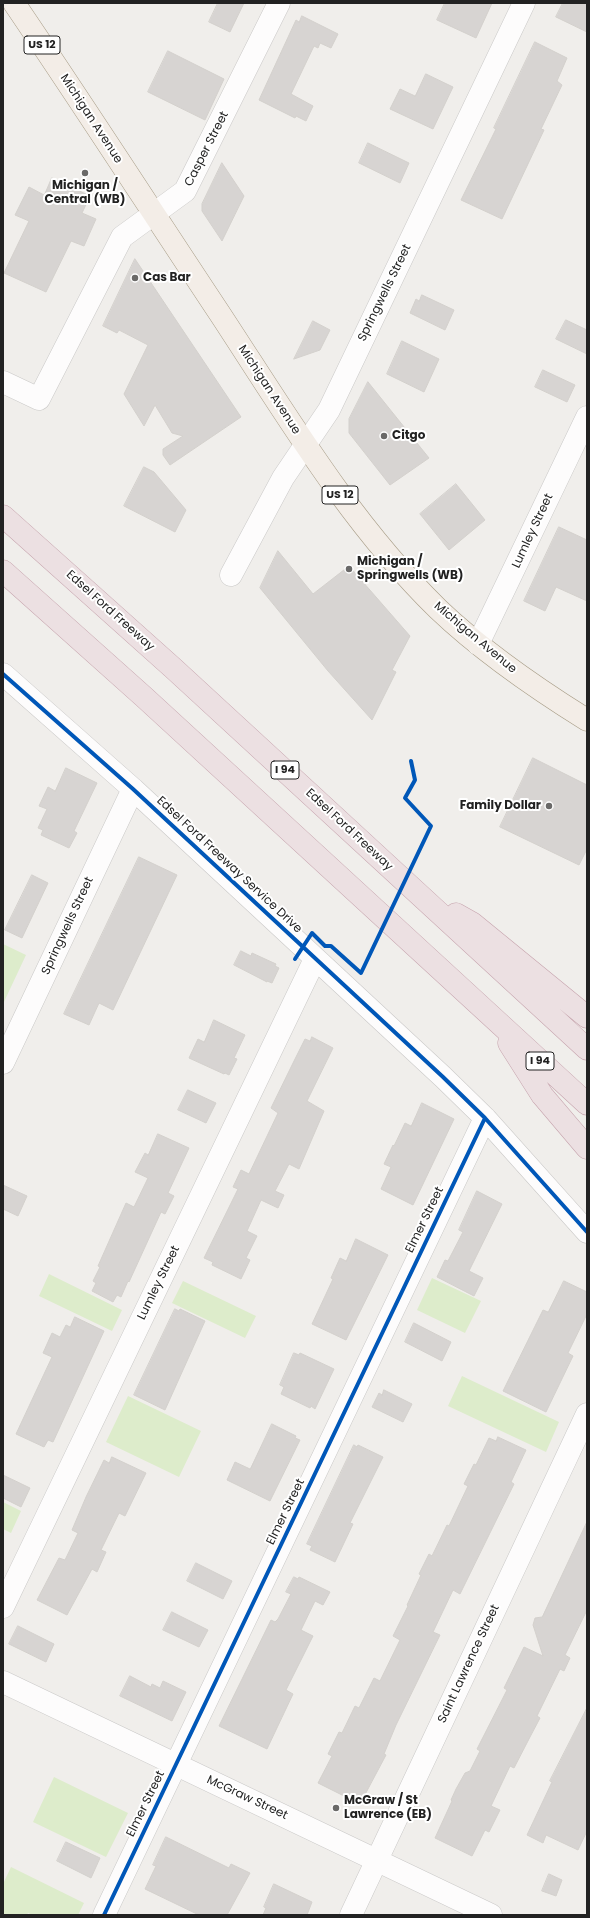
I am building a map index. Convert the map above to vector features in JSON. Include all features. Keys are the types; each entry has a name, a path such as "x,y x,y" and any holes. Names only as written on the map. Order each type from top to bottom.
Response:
{"highway":[{"name":"Edsel Ford Freeway","path":"3,516 173,668 587,1049"},
{"name":"I 94","path":"3,571 144,697 587,1104"},
{"path":"418,893 472,923 587,1017"},
{"path":"492,1017 542,1095 587,1148"}],"main road":[{"name":"Michigan Avenue","path":"14,3 306,445 352,512 376,541 439,609 478,644 538,690 587,720"}],"street":[{"name":"Casper Street","path":"3,382 39,399 122,237 185,192 279,3"},
{"name":"Springwells Street","path":"231,575 284,478 329,410 524,3"},
{"name":"Lumley Street","path":"478,644 587,417"},
{"name":"Edsel Ford Freeway Service Drive","path":"3,674 133,789 315,960 401,1037 485,1118 587,1232"},
{"name":"Springwells Street","path":"3,1063 133,789"},
{"name":"Lumley Street","path":"3,1606 315,960"},
{"name":"Elmer Street","path":"104,1915 485,1118"},
{"name":"Saint Lawrence Street","path":"351,1915 587,1414"},
{"name":"McGraw Street","path":"3,1682 491,1915"}],"green space":[{"path":"3,944 26,955 3,1004"},
{"path":"49,1274 122,1310 112,1331 39,1296"},
{"path":"432,1278 481,1301 465,1333 417,1310"},
{"path":"183,1281 256,1316 245,1338 172,1303"},
{"path":"462,1376 559,1422 546,1452 448,1406"},
{"path":"128,1396 201,1431 179,1477 106,1442"},
{"path":"3,1502 21,1511 11,1533 3,1529"},
{"path":"54,1777 128,1813 106,1857 33,1822"},
{"path":"11,1867 84,1903 78,1915 33,1915 28,1913 27,1915 3,1915 3,1884"}],"building":[{"path":"218,3 244,3 230,32 209,22"},
{"path":"445,3 492,3 476,38 437,20"},
{"path":"563,3 587,3 587,32 556,17"},
{"path":"302,16 338,34 331,48 320,43 318,48 314,46 291,94 313,106 306,121 296,116 295,118 259,100 296,20 299,22"},
{"path":"535,42 567,58 557,81 562,85 541,129 544,130 502,219 461,200 496,129 494,128"},
{"path":"168,51 224,79 205,120 148,92"},
{"path":"426,74 453,87 433,129 390,109 400,89 415,96"},
{"path":"368,143 409,163 400,183 359,163"},
{"path":"222,163 244,196 222,241 202,211 202,204"},
{"path":"52,178 90,196 82,213 96,219 84,246 71,241 46,292 4,273 29,221 15,215 29,187 44,195"},
{"path":"135,259 241,417 170,465 163,455 163,449 183,436 172,433 155,405 144,426 124,394 148,345 119,330 117,333 103,326"},
{"path":"422,295 454,310 445,330 410,313 416,299 419,301"},
{"path":"566,320 587,330 587,354 556,339"},
{"path":"313,321 330,330 320,350 294,359"},
{"path":"402,341 439,359 424,392 387,374"},
{"path":"543,370 575,385 567,402 535,387"},
{"path":"368,382 429,458 390,485 349,433 349,419"},
{"path":"144,467 154,472 186,510 175,532 124,506"},
{"path":"456,484 485,520 449,550 420,514"},
{"path":"559,527 587,540 587,601 556,587 545,611 524,601"},
{"path":"278,551 313,594 349,566 410,636 392,670 396,672 372,720 328,671 260,588"},
{"name":"Family Dollar","path":"533,758 587,785 587,849 579,865 500,827"},
{"path":"66,768 97,783 74,831 77,833 69,848 41,835 43,830 38,828 47,809 39,806 48,787 55,791"},
{"path":"139,857 177,875 113,1010 99,1003 89,1025 64,1014"},
{"path":"32,875 48,883 22,938 5,930"},
{"path":"241,951 251,956 252,953 276,964 275,966 279,968 272,983 267,982 234,965"},
{"path":"214,1020 245,1035 234,1058 237,1059 229,1075 189,1058 198,1039 204,1042"},
{"path":"312,1037 333,1048 307,1101 324,1111 299,1169 289,1164 275,1191 284,1195 278,1208 261,1200 247,1231 257,1236 246,1258 250,1260 241,1279 212,1265 213,1262 204,1258 238,1189 233,1187 241,1170 249,1174 278,1113 271,1108 305,1039 310,1041"},
{"path":"188,1090 216,1103 206,1123 178,1110"},
{"path":"422,1103 454,1119 413,1205 381,1189 391,1167 384,1164 393,1145 394,1146 405,1123 411,1126"},
{"path":"158,1134 189,1148 168,1193 174,1196 165,1214 161,1212 121,1297 117,1295 113,1302 92,1291 96,1283 93,1281 100,1267 98,1266 126,1203 134,1207 148,1178 135,1172 145,1153 148,1155"},
{"path":"3,1185 27,1196 18,1216 3,1209"},
{"path":"477,1191 502,1204 469,1271 483,1278 474,1296 437,1277 445,1260 448,1261 463,1232 459,1230"},
{"path":"356,1239 388,1255 346,1340 312,1324 333,1279 331,1278 340,1258 346,1261"},
{"path":"564,1281 587,1292 587,1314 568,1353 573,1356 546,1412 503,1391 543,1310 548,1312"},
{"path":"175,1309 179,1311 180,1309 205,1321 165,1410 134,1395"},
{"path":"75,1317 104,1331 53,1442 48,1440 44,1447 16,1434 52,1357 43,1353 52,1333 60,1337 66,1325 70,1327"},
{"path":"414,1323 451,1342 442,1361 405,1342"},
{"path":"294,1353 299,1355 300,1353 334,1369 315,1409 281,1394 284,1387 280,1385"},
{"path":"384,1390 412,1404 403,1422 372,1407 379,1393 382,1395"},
{"path":"272,1424 296,1436 295,1438 300,1440 270,1501 227,1480 235,1462 250,1469"},
{"path":"498,1437 526,1450 511,1482 514,1484 460,1594 453,1590 433,1632 440,1635 396,1725 384,1754 386,1755 360,1804 318,1783 332,1756 328,1754 339,1732 342,1733 355,1706 359,1708 374,1678 380,1681 400,1640 393,1636 421,1575 419,1574 429,1554 432,1556 447,1525 449,1526 468,1486 464,1484 474,1464 476,1465 489,1438 496,1441"},
{"path":"354,1445 357,1447 358,1445 383,1457 350,1523 353,1524 335,1562 310,1550 312,1546 307,1544"},
{"path":"112,1457 146,1473 125,1516 119,1513 101,1550 106,1552 97,1572 92,1569 67,1615 37,1600 59,1558 65,1560 78,1533 72,1530 86,1497 104,1460 109,1463"},
{"path":"3,1475 30,1488 21,1507 3,1498"},
{"path":"587,1522 587,1610 565,1655 570,1658 564,1671 560,1669 537,1716 540,1718 514,1768 510,1766 491,1806 500,1810 489,1832 485,1830 472,1856 435,1838 456,1789 465,1773 470,1771 480,1751 477,1749 507,1690 504,1688 524,1647 543,1656 533,1625 535,1618 542,1617"},
{"path":"196,1563 232,1581 223,1599 187,1581"},
{"path":"294,1577 298,1579 299,1577 330,1592 323,1605 315,1601 301,1630 313,1636 286,1690 293,1694 267,1749 219,1726 271,1620 275,1622 278,1619 291,1594 286,1592"},
{"path":"172,1612 208,1630 199,1647 163,1630"},
{"path":"18,1626 54,1644 46,1662 9,1644"},
{"path":"130,1676 151,1687 152,1684 160,1688 163,1681 186,1692 172,1721 120,1696"},
{"path":"587,1708 587,1831 578,1850 546,1835 543,1843 527,1835 552,1782 550,1781"},
{"path":"166,1837 229,1868 231,1864 250,1873 227,1915 199,1915 145,1889 156,1866 153,1865"},
{"path":"66,1842 100,1858 91,1878 57,1861"},
{"path":"549,1874 562,1880 556,1896 542,1891"},
{"path":"274,1884 312,1902 307,1915 263,1915 266,1908 264,1907"}],"cycle path":[{"path":"3,674 133,789 443,1077 485,1118 587,1232"},
{"path":"295,959 312,933 325,946 331,946 361,973 431,826 405,798 415,780 411,761"},
{"path":"104,1915 485,1118"}],"place":[{"name":"Michigan / Central (WB)","path":"85,173"},
{"name":"Cas Bar","path":"135,278"},
{"name":"Citgo","path":"384,436"},
{"name":"Michigan / Springwells (WB)","path":"349,569"},
{"name":"Family Dollar","path":"549,806"},
{"name":"McGraw / St Lawrence (EB)","path":"336,1808"}]}
